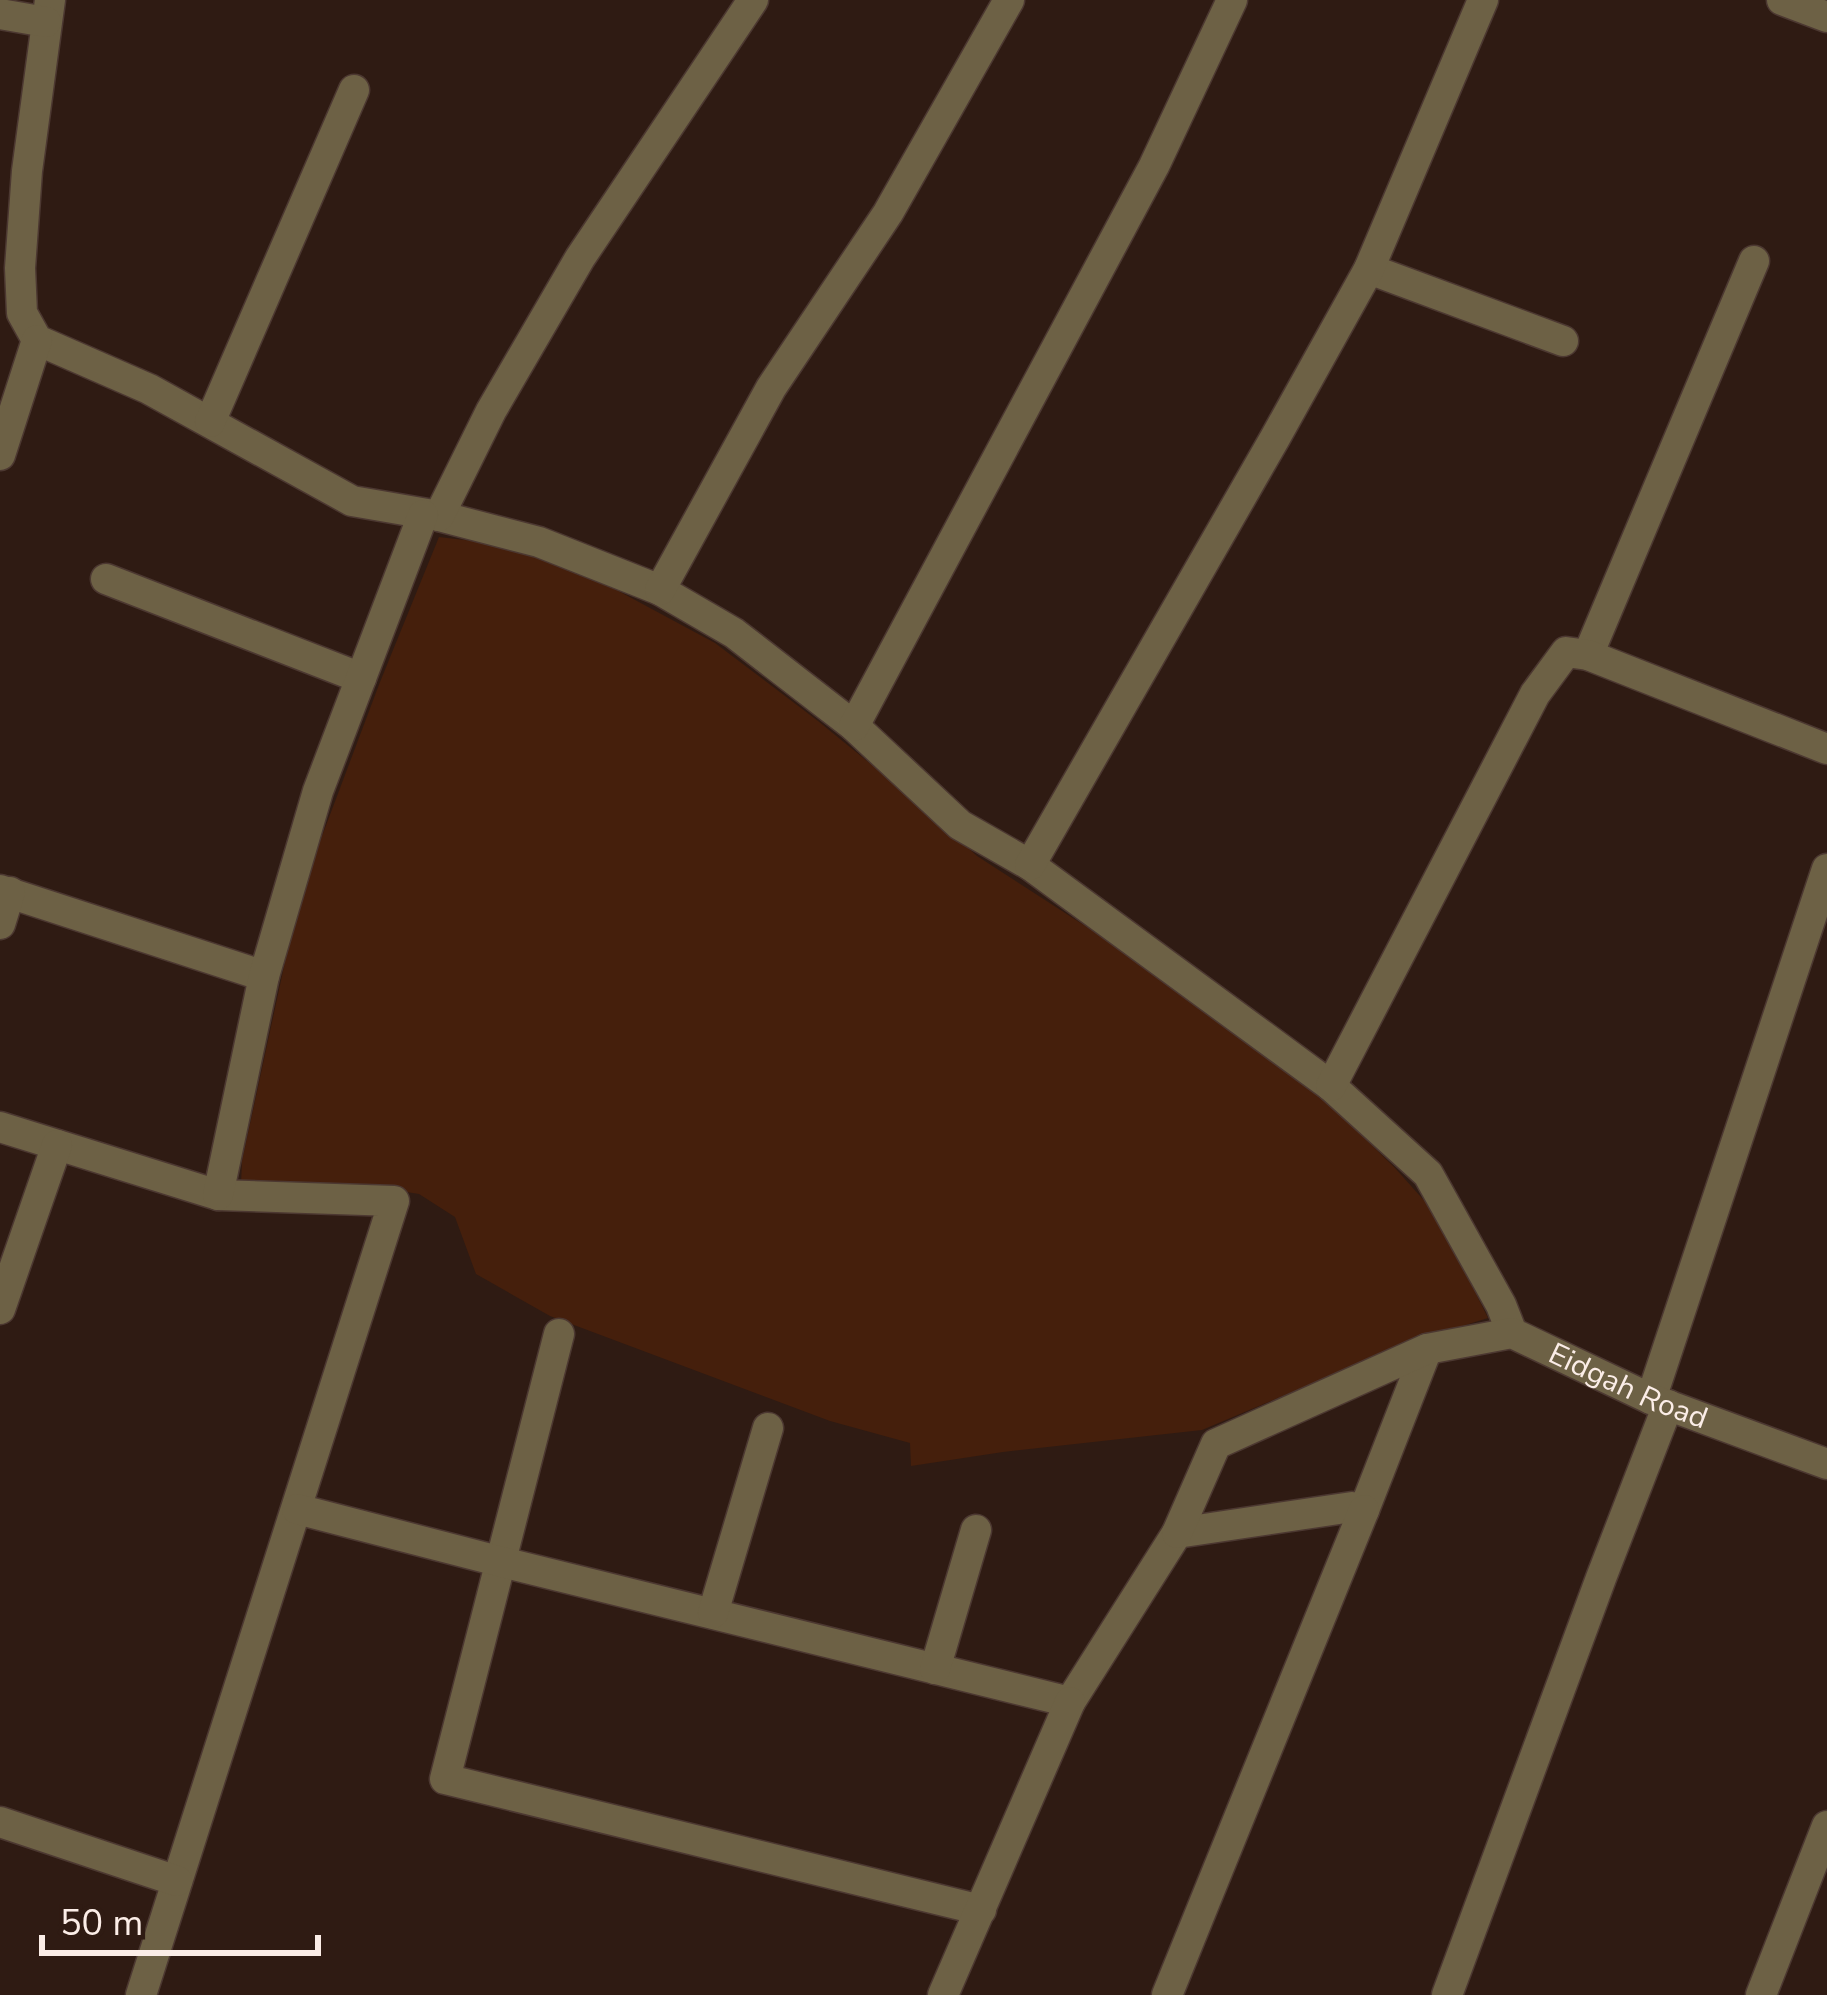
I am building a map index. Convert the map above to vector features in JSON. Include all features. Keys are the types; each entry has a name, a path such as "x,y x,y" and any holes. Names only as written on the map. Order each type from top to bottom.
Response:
{"street":[{"path":"218,1195 264,976 318,791 431,516 580,258 753,0"},
{"path":"660,590 772,388 888,213 1009,0"},
{"path":"854,726 1154,166 1232,0"},
{"path":"1030,865 1369,269 1483,0"},
{"path":"1782,0 1827,17"},
{"path":"0,14 48,11 20,268 22,313 34,334 0,454"},
{"path":"210,422 354,90"},
{"path":"1588,656 1754,261"},
{"path":"1369,269 1563,341"},
{"path":"0,319 149,389 352,501 539,542 660,590 734,633 854,726 960,825 1030,865 1331,1086 1428,1174 1502,1306 1512,1333"},
{"path":"106,579 362,678"},
{"path":"1331,1086 1535,694 1566,652 1588,656 1827,748"},
{"path":"1447,1995 1601,1578 1827,869"},
{"path":"0,924 5,891 264,976"},
{"path":"0,1127 218,1195 394,1201 141,1995"},
{"path":"0,1309 57,1145"},
{"name":"Eidgah Road","path":"943,1995 1070,1702 1178,1533 1216,1444 1427,1349 1512,1333 1659,1402 1827,1464"},
{"path":"559,1334 446,1779 980,1910"},
{"path":"1167,1995 1427,1349"},
{"path":"713,1613 768,1428"},
{"path":"1178,1533 1352,1507 1364,1510"},
{"path":"297,1509 1070,1702"},
{"path":"935,1669 976,1530"},
{"path":"0,1822 177,1881"},
{"path":"1761,1995 1827,1826"}],"shaded area":[{"path":"439,537 507,545 598,580 715,643 818,721 977,856 1158,973 1330,1104 1437,1215 1488,1318 1411,1342 1202,1430 911,1466 910,1443 830,1421 550,1316 476,1274 455,1217 419,1194 364,1185 241,1184 299,897"}]}
